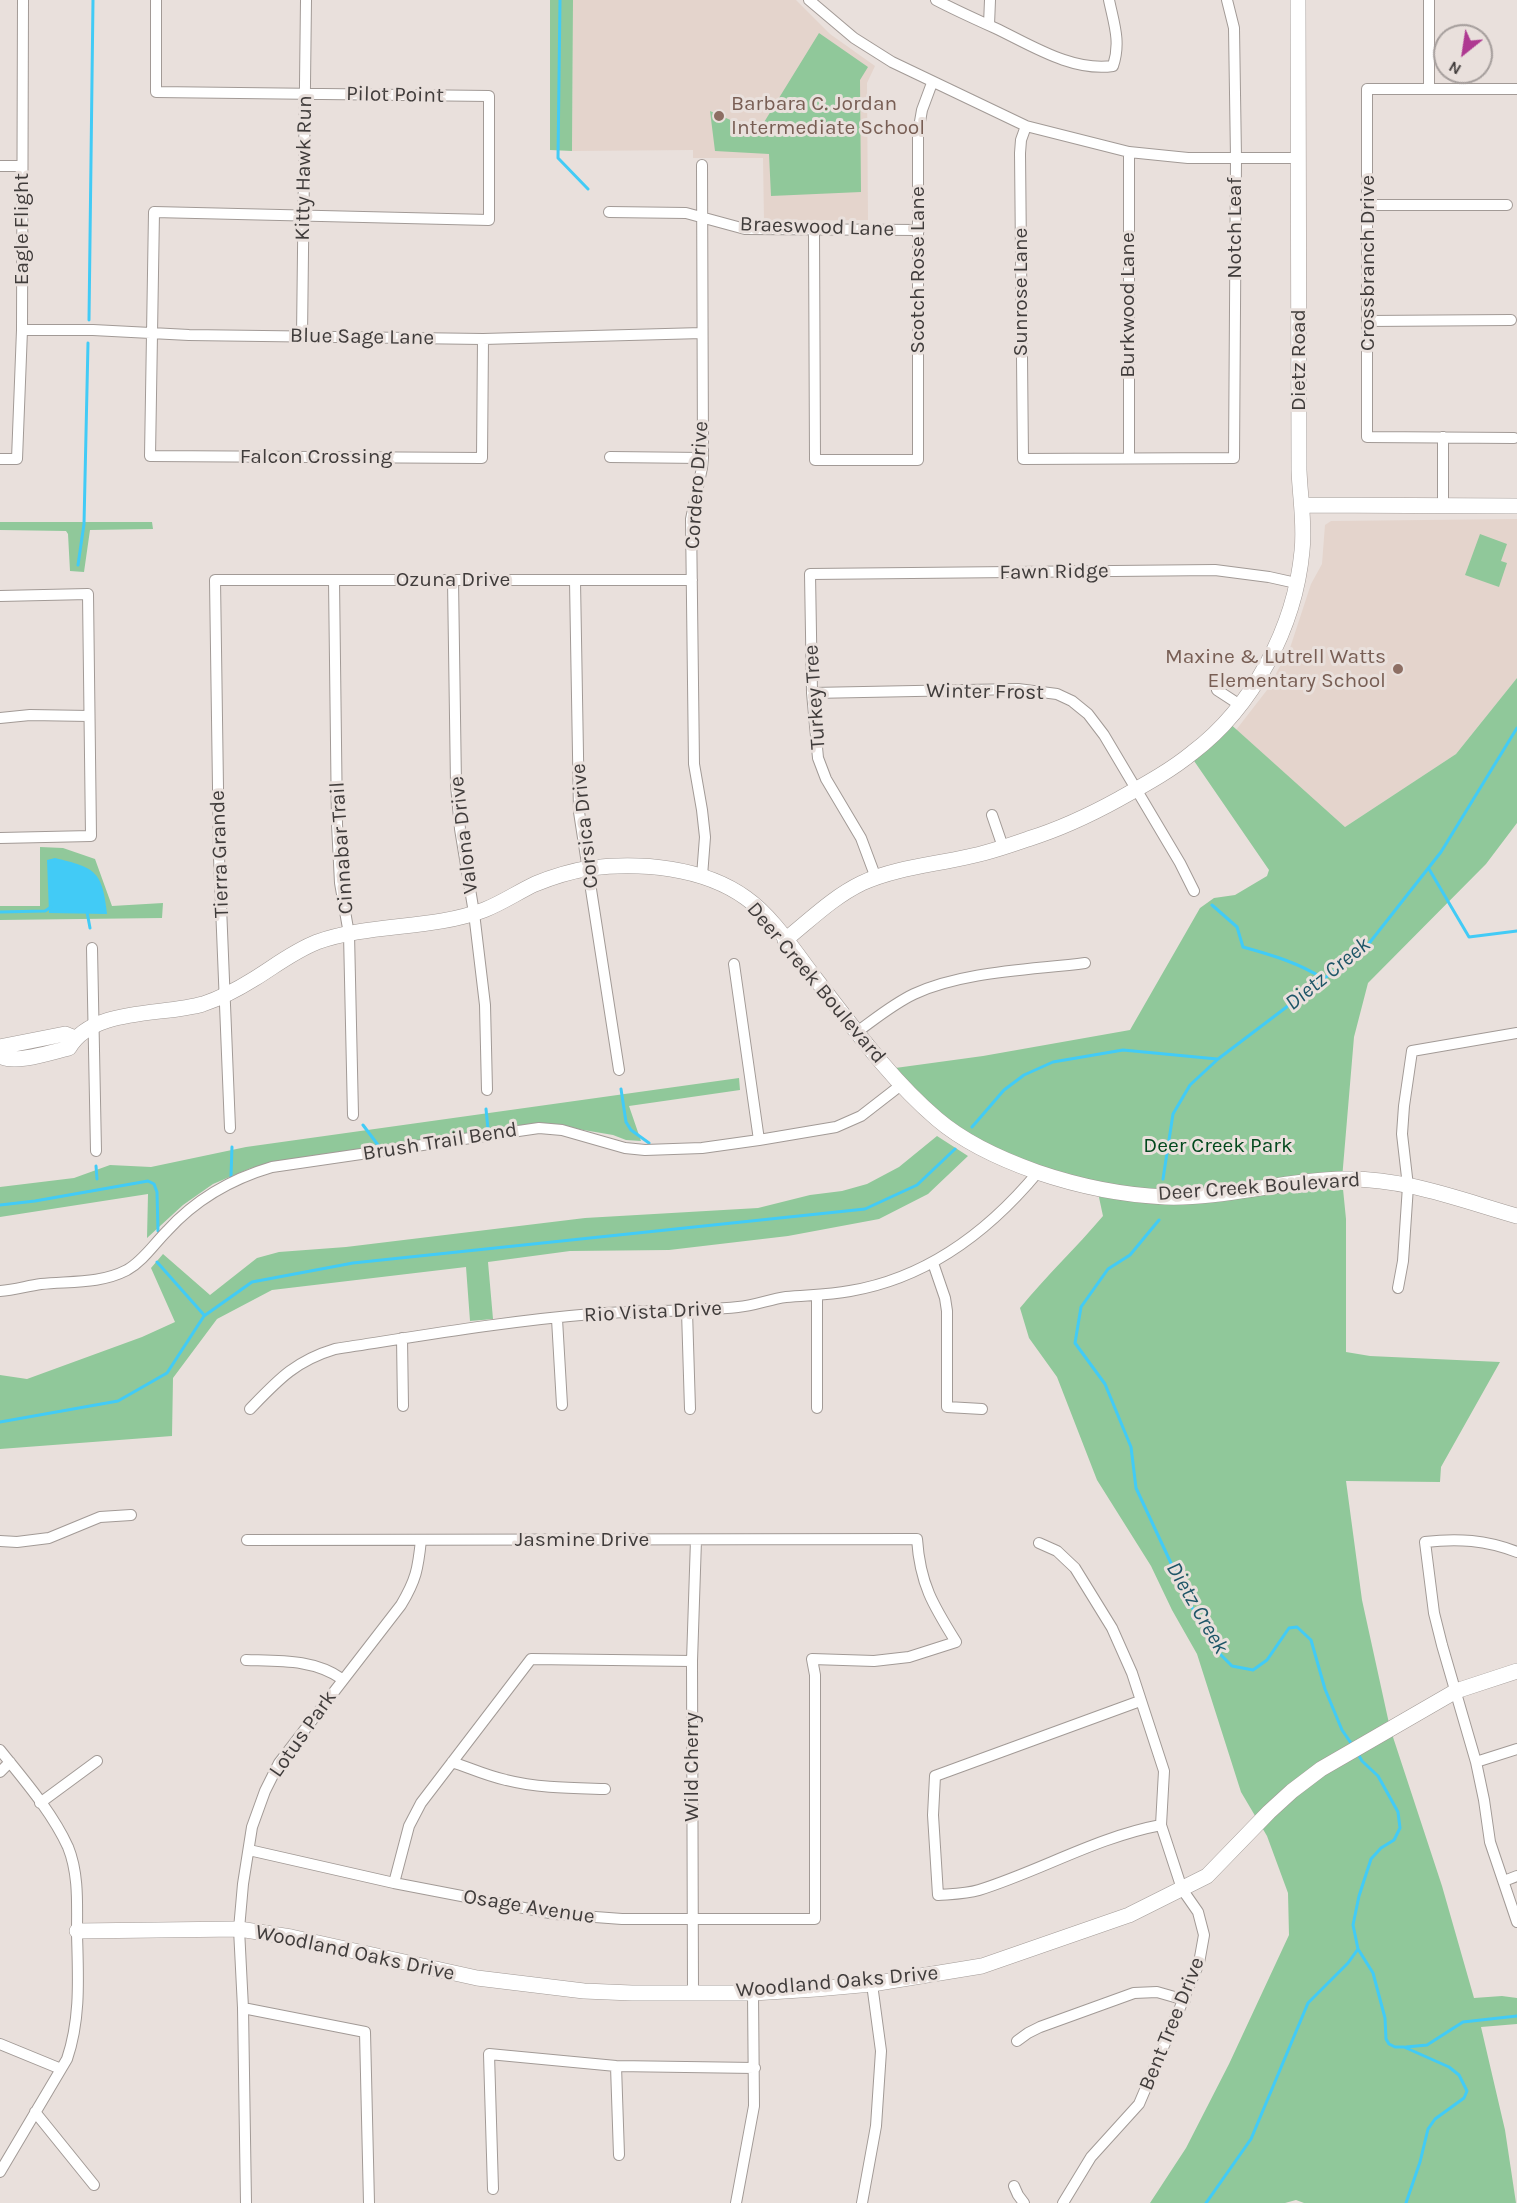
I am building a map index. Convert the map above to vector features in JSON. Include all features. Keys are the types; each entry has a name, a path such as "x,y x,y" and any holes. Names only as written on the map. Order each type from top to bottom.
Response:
{"street":[{"name":"Eagle Flight","path":"0,459 17,459 22,330 23,0"},
{"name":"Pilot Point","path":"156,0 156,92 489,96 489,220 303,215"},
{"name":"Kitty Hawk Run","path":"302,336 306,0"},
{"path":"808,0 870,50 932,83 1026,126 1129,152 1188,158 1299,158"},
{"path":"936,0 1071,62 1098,68 1113,66 1118,44 1109,0"},
{"path":"989,25 990,0"},
{"name":"Notch Leaf","path":"1128,458 1234,458 1236,158 1234,28 1227,0"},
{"name":"Dietz Road","path":"785,940 844,893 876,878 896,871 970,857 1062,828 1136,790 1193,753 1221,727 1240,705 1264,668 1288,614 1302,551 1299,470 1298,0"},
{"path":"1429,0 1429,89 1516,89"},
{"name":"Scotch Rose Lane","path":"814,231 815,459 918,460 918,133 922,110 932,83"},
{"name":"Crossbranch Drive","path":"1429,89 1367,89 1367,437 1443,437"},
{"name":"Sunrose Lane","path":"1026,126 1021,140 1020,153 1023,459 1128,458"},
{"name":"Burkwood Lane","path":"1128,458 1129,152"},
{"name":"Cordero Drive","path":"702,165 703,458 691,519 694,764 705,837 702,876"},
{"path":"0,166 22,166"},
{"path":"1368,205 1507,205"},
{"name":"Braeswood Lane","path":"609,212 672,211 745,229 919,230"},
{"path":"152,332 154,212 303,215"},
{"path":"1368,321 1511,320"},
{"name":"Blue Sage Lane","path":"22,330 483,339 702,333"},
{"name":"Falcon Crossing","path":"152,332 150,456 482,458 483,339"},
{"path":"1443,506 1443,437 1514,438"},
{"path":"610,457 703,458"},
{"path":"1302,505 1517,506"},
{"name":"Fawn Ridge","path":"810,574 1215,570 1261,575 1296,583"},
{"name":"Turkey Tree","path":"810,574 815,743 825,779 861,838 876,878"},
{"name":"Ozuna Drive","path":"215,580 692,580"},
{"name":"Tierra Grande","path":"215,580 219,857 230,1128"},
{"name":"Cinnabar Trail","path":"334,580 337,824 340,883 349,933 353,1115"},
{"name":"Valona Drive","path":"453,580 456,785 485,1005 487,1090"},
{"name":"Corsica Drive","path":"575,581 579,812 619,1070"},
{"path":"0,596 88,594 92,836 0,838"},
{"name":"Winter Frost","path":"812,693 1018,689 1057,694 1081,707 1096,723 1180,863 1194,891"},
{"path":"1217,690 1240,705"},
{"path":"0,718 30,715 89,716"},
{"path":"992,815 1003,847"},
{"name":"Deer Creek Boulevard","path":"0,1056 6,1060 58,1051 69,1048 75,1038 92,1028 125,1016 177,1010 203,1004 225,996 295,952 349,933 456,918 486,909 538,882 588,868 631,866 665,869 702,876 750,900 902,1085 940,1121 990,1152 1038,1172 1108,1191 1164,1197 1342,1179 1379,1180 1517,1216"},
{"path":"92,948 96,1151"},
{"path":"857,1032 898,1003 932,986 990,975 1085,963"},
{"path":"734,964 759,1140"},
{"path":"0,1047 65,1034 75,1038"},
{"path":"1398,1288 1404,1261 1408,1186 1402,1134 1412,1051 1517,1034"},
{"name":"Brush Trail Bend","path":"0,1291 41,1284 90,1281 114,1276 136,1264 167,1230 200,1200 239,1178 279,1166 539,1128 562,1130 625,1148 645,1150 702,1148 836,1127 861,1116 902,1085"},
{"name":"Rio Vista Drive","path":"249,1409 293,1368 315,1355 335,1349 402,1338 592,1314 740,1307 788,1297 817,1296 873,1286 933,1263 966,1242 991,1223 1017,1198 1038,1172"},
{"path":"933,1263 945,1298 947,1407 982,1409"},
{"path":"817,1296 817,1408"},
{"path":"687,1311 690,1409"},
{"path":"556,1319 562,1406"},
{"path":"402,1338 403,1406"},
{"path":"0,1541 17,1542 49,1538 100,1517 131,1515"},
{"name":"Wild Cherry","path":"693,1994 692,1661 696,1539"},
{"name":"Jasmine Drive","path":"247,1540 917,1539 921,1574 928,1594 956,1642 909,1657 874,1661 812,1659 814,1675 815,1919"},
{"path":"1517,1552 1497,1544 1480,1541 1455,1539 1425,1542 1434,1613 1467,1740 1476,1762 1490,1842 1517,1922"},
{"name":"Lotus Park","path":"246,2203 243,2008 239,1929 252,1827 260,1803 279,1763 401,1605 412,1586 418,1568 421,1540"},
{"name":"Bent Tree Drive","path":"1039,1543 1065,1558 1086,1583 1112,1628 1132,1674 1140,1701 1148,1716 1164,1771 1161,1825 1182,1889 1198,1912 1204,1935 1198,1963 1185,2000 1139,2103 1091,2157 1063,2203"},
{"path":"394,1882 409,1826 421,1803 531,1659 692,1661"},
{"path":"246,1660 307,1664 330,1670 342,1679"},
{"name":"Woodland Oaks Drive","path":"77,1931 239,1929 291,1937 477,1978 584,1991 753,1993 872,1984 995,1963 1129,1915 1207,1876 1292,1791 1326,1767 1456,1691 1517,1671"},
{"path":"1140,1701 935,1776 933,1815 938,1895 977,1891 1143,1828 1161,1825"},
{"path":"1476,1762 1517,1749"},
{"path":"0,1750 57,1826 73,1863 77,1894 78,2002 74,2039 67,2059 0,2172"},
{"path":"40,1803 96,1761"},
{"path":"0,1772 10,1762"},
{"path":"452,1762 485,1774 525,1784 605,1789"},
{"name":"Osage Avenue","path":"249,1850 555,1914 611,1918 815,1919"},
{"path":"1504,1881 1517,1876"},
{"path":"862,2203 876,2126 881,2062 872,1984"},
{"path":"1017,2041 1040,2027 1134,1993 1157,1992 1185,2000"},
{"path":"736,2203 754,2106 753,1993"},
{"path":"243,2008 365,2032 369,2203"},
{"path":"0,2044 62,2069"},
{"path":"493,2189 489,2054 616,2066 755,2068"},
{"path":"616,2066 619,2155"},
{"path":"35,2112 94,2185"},
{"path":"1014,2186 1024,2203"}],"shaded area":[{"name":"Barbara C. Jordan Intermediate School","path":"573,0 796,0 830,34 875,66 867,83 868,220 764,221 763,158 693,158 693,150 572,151"},
{"name":"Maxine & Lutrell Watts Elementary School","path":"1517,519 1517,678 1456,754 1345,827 1236,730 1267,690 1290,648 1311,584 1322,564 1325,525 1331,521"}],"green space":[{"path":"550,0 573,0 572,151 550,150"},
{"path":"819,33 868,67 860,80 861,192 771,196 769,154 715,151 710,111 758,132"},
{"path":"0,522 152,522 153,529 90,530 84,572 70,571 66,531 0,530"},
{"path":"1480,534 1507,544 1501,561 1507,563 1499,587 1465,575"},
{"name":"Deer Creek Park","path":"1517,678 1517,823 1486,864 1368,983 1354,1037 1342,1179 1346,1219 1346,1352 1370,1356 1500,1362 1441,1467 1440,1482 1346,1481 1362,1600 1390,1728 1442,1886 1474,1998 1502,1996 1517,1998 1517,2024 1481,2027 1505,2130 1516,2203 1304,2203 1296,2200 1285,2203 1150,2203 1186,2148 1229,2064 1289,1935 1288,1893 1267,1836 1241,1792 1197,1654 1151,1566 1097,1480 1057,1377 1029,1338 1020,1308 1103,1216 1097,1188 975,1144 888,1069 983,1056 1130,1030 1200,908 1214,898 1235,895 1267,876 1269,870 1190,755 1227,721 1345,827 1456,754"},
{"path":"40,847 63,848 95,859 112,906 163,903 162,918 0,920 0,906 40,906"},
{"path":"739,1078 740,1090 629,1106 641,1141 542,1123 251,1168 213,1184 183,1205 147,1238 148,1194 0,1217 0,1187 74,1178 110,1165 151,1167 246,1147"},
{"path":"937,1136 968,1156 928,1194 879,1219 788,1236 669,1250 570,1251 488,1262 493,1319 470,1321 466,1267 272,1290 217,1319 173,1378 172,1436 0,1449 0,1375 27,1379 142,1337 175,1322 151,1268 163,1254 210,1295 257,1258 279,1252 346,1247 585,1218 758,1208 810,1195 842,1191 867,1184 899,1167"}],"water":[{"path":"55,858 80,865 94,874 103,889 107,914 49,913 47,860"}],"waterway":[{"path":"89,320 93,0"},
{"path":"560,0 558,158 588,189"},
{"path":"78,565 84,524 88,343"},
{"name":"Dietz Creek","path":"1163,1179 1173,1114 1190,1085 1218,1059 1367,946 1441,852 1517,728"},
{"path":"1429,869 1469,937 1517,931"},
{"path":"1212,905 1237,927 1243,947 1275,956 1324,979"},
{"path":"0,912 45,911 51,907"},
{"path":"87,912 90,928"},
{"path":"972,1127 1004,1090 1024,1075 1053,1062 1123,1050 1217,1059"},
{"path":"621,1089 626,1122 631,1130 649,1143"},
{"path":"486,1109 488,1129"},
{"path":"363,1125 378,1145"},
{"path":"231,1176 232,1147"},
{"path":"0,1422 118,1401 167,1373 204,1316 252,1282 353,1263 865,1209 917,1185 955,1149"},
{"path":"96,1166 97,1179"},
{"path":"0,1205 148,1181 154,1184 157,1192 158,1231"},
{"name":"Dietz Creek","path":"1159,1220 1130,1255 1108,1269 1081,1307 1075,1343 1105,1384 1131,1447 1136,1488 1190,1604 1220,1654 1232,1666 1253,1670 1267,1660 1289,1628 1297,1627 1311,1640 1325,1689 1342,1730 1353,1746"},
{"path":"157,1262 204,1315"},
{"name":"Dietz Creek","path":"1358,1754 1378,1776 1398,1812 1400,1828 1394,1840 1381,1848 1371,1859 1359,1896 1353,1925 1358,1949 1373,1973 1385,2018 1386,2039 1395,2047 1404,2047 1449,2067 1459,2075 1467,2091 1464,2098 1435,2119 1428,2129 1406,2203"},
{"path":"1206,2203 1251,2139 1308,2003 1348,1963 1358,1949"},
{"path":"1406,2047 1427,2045 1463,2022 1517,2016"}],"place":[{"name":"Barbara C. Jordan Intermediate School","path":"719,116"},
{"name":"Maxine & Lutrell Watts Elementary School","path":"1398,669"}]}
